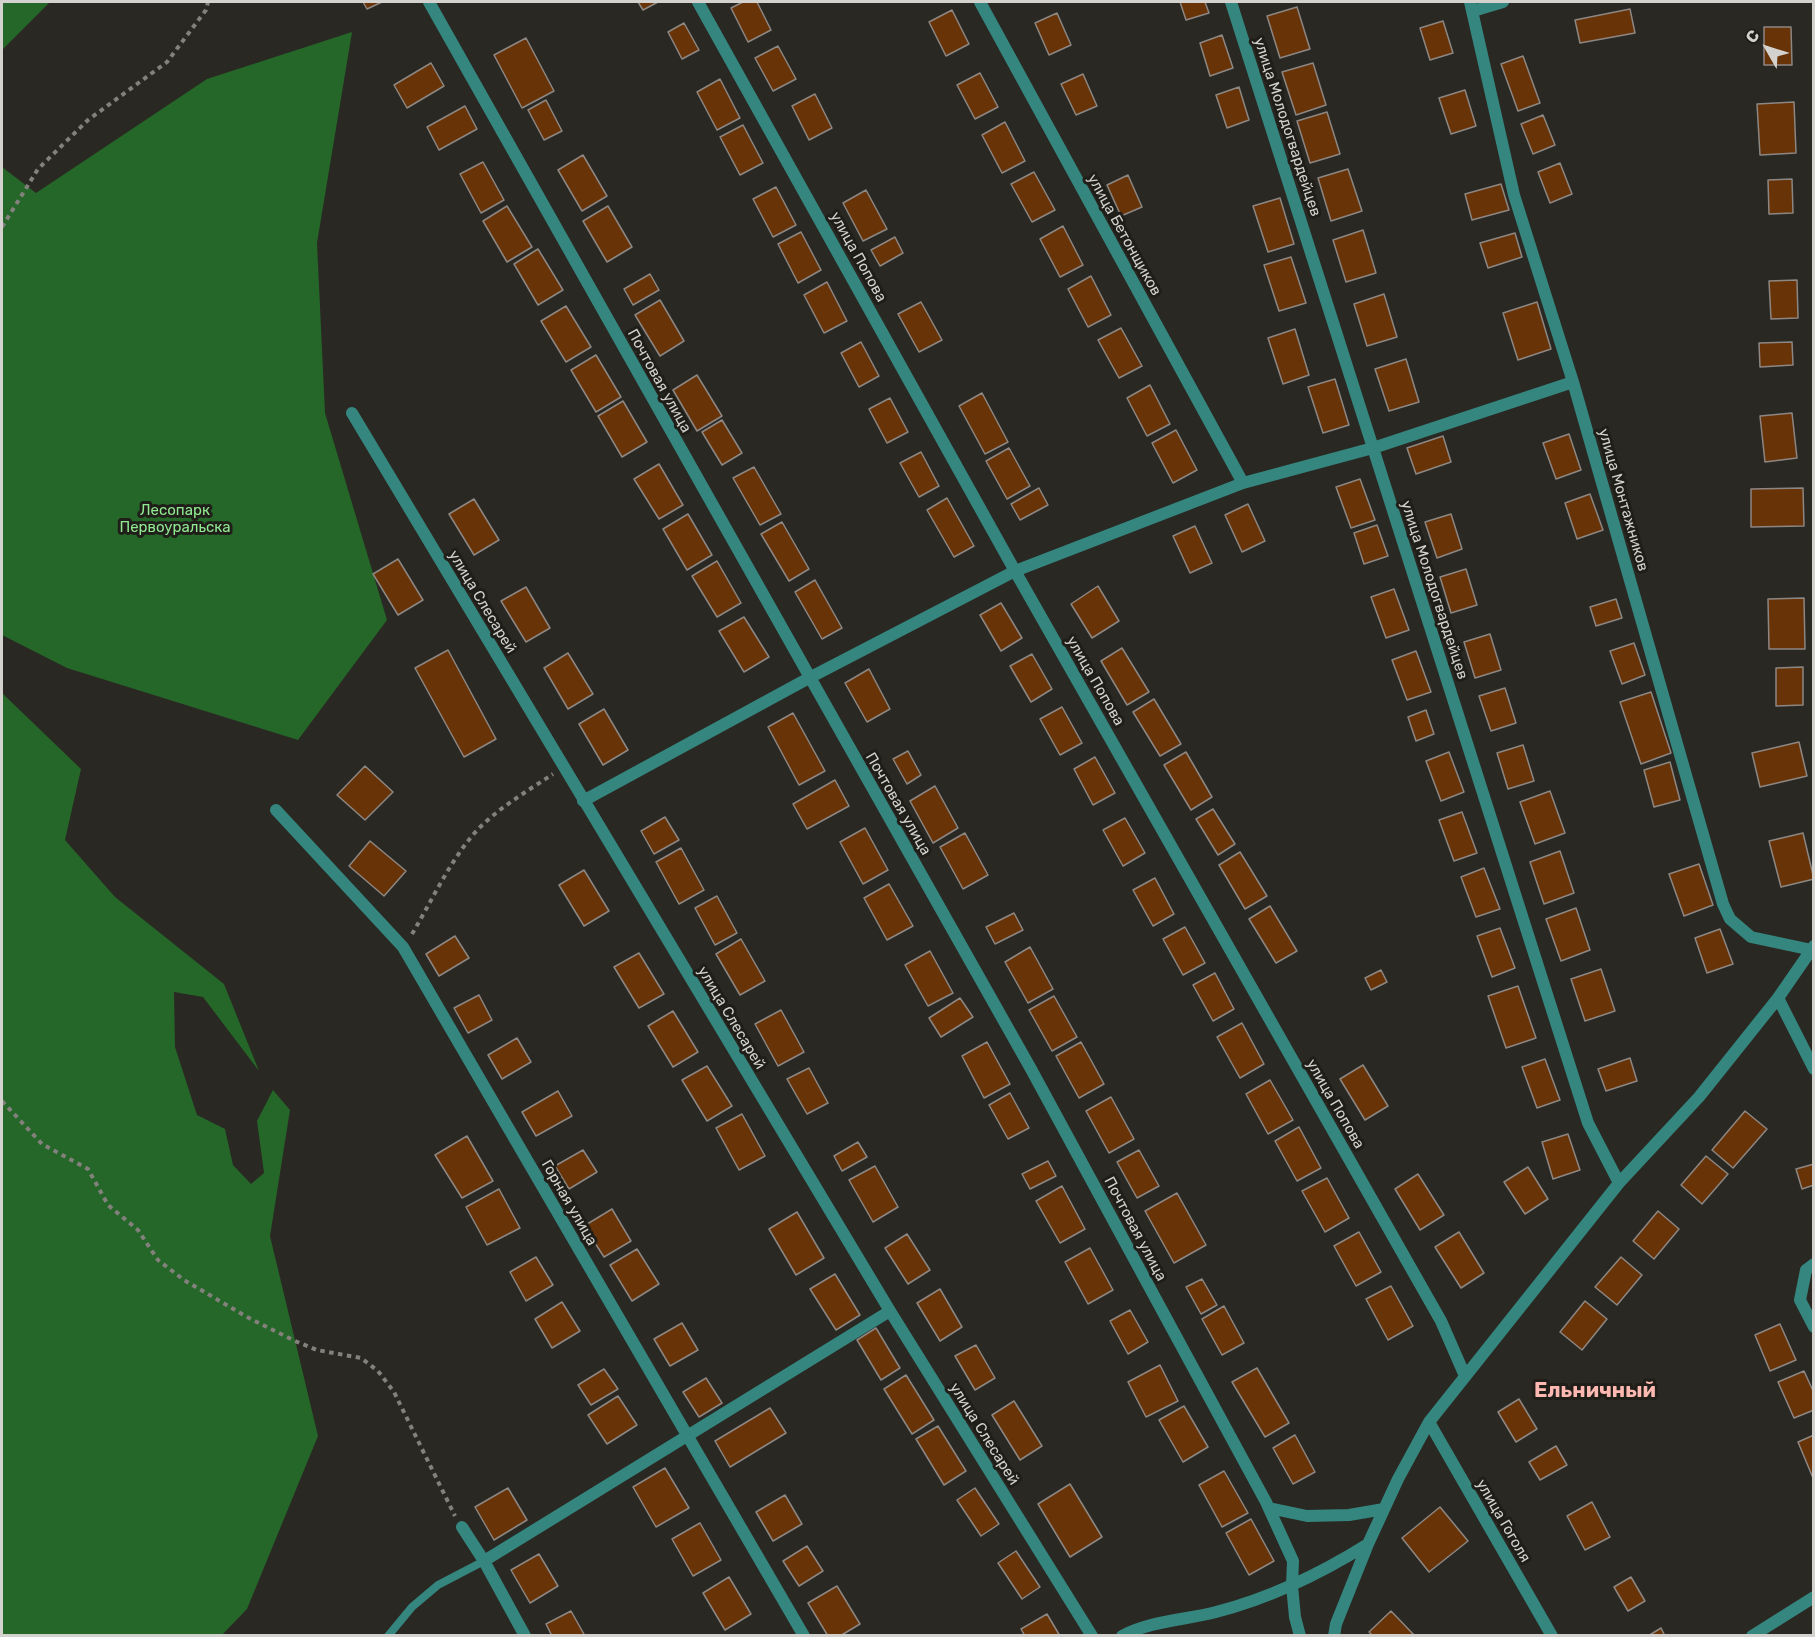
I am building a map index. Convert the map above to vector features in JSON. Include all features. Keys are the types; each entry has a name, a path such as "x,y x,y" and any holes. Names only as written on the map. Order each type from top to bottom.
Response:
{"street":[{"name":"Почтовая улица","path":"429,2 1031,1069 1269,1508 1293,1561 1292,1586 1295,1617 1300,1635"},
{"name":"улица Попова","path":"698,2 1016,571 1441,1321 1465,1376"},
{"name":"улица Бетонщиков","path":"980,2 1243,483"},
{"name":"улица Молодогвардейцев","path":"1231,2 1588,1123 1619,1183"},
{"path":"1471,6 1503,2"},
{"name":"улица Монтажников","path":"1471,6 1514,195 1574,382 1723,904 1730,919 1751,937 1813,948"},
{"path":"583,801 809,678 1016,571 1243,483 1373,448 1574,382"},
{"name":"улица Слесарей","path":"352,413 890,1311 1092,1635"},
{"name":"Горная улица","path":"276,810 403,947 804,1635"},
{"path":"1334,1635 1336,1624 1368,1544 1398,1479 1429,1422 1619,1183 1699,1097 1778,998 1813,948"},
{"path":"1778,998 1814,1069"},
{"path":"1814,1264 1806,1270 1800,1300 1814,1328"},
{"path":"484,1561 890,1311"},
{"name":"улица Гоголя","path":"1429,1422 1552,1635"},
{"path":"1269,1508 1307,1516 1349,1515 1384,1509"},
{"path":"462,1527 484,1561 525,1635"},
{"path":"1122,1635 1135,1629 1260,1600 1340,1562 1368,1544"},
{"path":"1752,1635 1814,1597"}],"lane":[{"path":"388,1635 412,1606 438,1585 484,1561"}],"path":[{"path":"2,227 38,169 88,120 167,62 206,10 208,2"},
{"path":"403,947 457,856 473,834 501,810 564,768"},
{"path":"2,1101 42,1144 88,1169 108,1205 138,1230 158,1260 184,1280 247,1317 295,1341 317,1350 361,1358 378,1371 394,1392 446,1501 462,1527"}],"green space":[{"path":"2,2 50,2 2,50"},
{"name":"Лесопарк Первоуральска","path":"352,32 317,243 325,413 387,620 298,740 67,668 2,635 2,167 36,193 207,79"},
{"path":"2,693 81,769 65,840 115,897 224,984 259,1071 203,997 174,992 175,1047 197,1115 225,1129 233,1165 251,1184 264,1173 257,1121 273,1090 290,1110 270,1236 318,1436 247,1609 222,1635 2,1635"}],"building":[{"path":"363,2 382,2 367,9"},
{"path":"638,2 658,2 643,10"},
{"path":"743,2 757,2 771,30 748,42 731,8"},
{"path":"1180,2 1205,2 1209,13 1186,20"},
{"path":"1297,7 1310,49 1280,58 1267,16"},
{"path":"1630,9 1635,33 1580,43 1575,20"},
{"path":"952,10 969,44 946,56 929,22"},
{"path":"1057,13 1071,45 1049,55 1035,23"},
{"path":"1443,21 1453,53 1430,60 1420,28"},
{"path":"684,23 699,50 682,59 668,32"},
{"path":"1764,27 1791,27 1792,65 1764,65"},
{"path":"1222,35 1233,68 1210,76 1200,43"},
{"path":"526,38 554,91 522,108 494,55"},
{"path":"778,46 796,79 773,91 755,58"},
{"path":"1523,56 1540,103 1518,111 1501,64"},
{"path":"431,63 444,86 407,108 394,85"},
{"path":"1313,63 1326,105 1296,115 1282,72"},
{"path":"980,73 998,107 975,119 957,85"},
{"path":"1083,74 1097,106 1076,115 1061,84"},
{"path":"720,79 740,118 717,130 697,92"},
{"path":"1239,87 1249,120 1227,128 1216,95"},
{"path":"1465,90 1476,126 1451,134 1439,98"},
{"path":"815,94 832,128 809,140 792,106"},
{"path":"546,100 562,131 544,140 528,110"},
{"path":"1794,102 1796,153 1760,155 1757,104"},
{"path":"465,106 477,129 439,150 427,127"},
{"path":"1327,112 1340,154 1310,163 1297,121"},
{"path":"1543,115 1555,145 1533,154 1521,124"},
{"path":"1005,122 1025,161 1002,173 982,135"},
{"path":"743,125 763,163 740,175 720,137"},
{"path":"583,155 607,196 582,211 558,170"},
{"path":"483,162 504,200 481,213 460,174"},
{"path":"1560,163 1572,194 1550,203 1538,172"},
{"path":"1348,169 1362,211 1331,221 1318,178"},
{"path":"1034,172 1055,210 1032,222 1011,184"},
{"path":"1128,175 1142,207 1121,216 1107,185"},
{"path":"1792,179 1793,213 1769,214 1768,180"},
{"path":"1501,184 1509,210 1472,220 1465,194"},
{"path":"776,187 796,225 773,237 753,199"},
{"path":"866,190 887,229 863,241 843,203"},
{"path":"1280,198 1294,244 1268,252 1253,206"},
{"path":"507,206 532,247 507,262 483,221"},
{"path":"608,206 632,247 607,262 583,221"},
{"path":"1063,226 1083,265 1060,277 1040,239"},
{"path":"1363,230 1376,273 1346,282 1333,240"},
{"path":"801,232 821,270 798,283 778,244"},
{"path":"1515,233 1522,257 1488,268 1480,243"},
{"path":"895,237 903,253 880,266 871,250"},
{"path":"538,249 563,290 538,305 514,264"},
{"path":"1291,257 1306,303 1279,311 1264,265"},
{"path":"650,274 659,290 633,305 624,289"},
{"path":"1091,276 1111,315 1088,327 1068,289"},
{"path":"1797,280 1798,318 1771,319 1769,281"},
{"path":"827,282 847,321 824,333 804,295"},
{"path":"1384,294 1397,337 1367,346 1354,304"},
{"path":"660,300 684,341 660,356 635,315"},
{"path":"921,302 942,340 919,352 898,314"},
{"path":"1537,302 1551,349 1518,360 1503,313"},
{"path":"566,306 591,347 566,362 541,321"},
{"path":"1121,328 1142,366 1119,378 1098,340"},
{"path":"1295,329 1309,375 1283,384 1268,338"},
{"path":"861,342 879,376 859,387 841,353"},
{"path":"1792,342 1793,365 1760,367 1759,343"},
{"path":"596,355 621,397 596,412 571,370"},
{"path":"1406,359 1419,402 1389,411 1375,369"},
{"path":"697,375 722,416 697,431 673,390"},
{"path":"1335,379 1349,425 1323,433 1308,387"},
{"path":"1150,385 1170,424 1147,436 1127,398"},
{"path":"982,393 1008,442 985,454 959,406"},
{"path":"890,398 908,432 887,443 869,409"},
{"path":"623,401 647,442 622,457 598,416"},
{"path":"1792,413 1797,458 1765,462 1760,416"},
{"path":"722,420 742,453 722,465 702,432"},
{"path":"1176,430 1197,470 1173,483 1152,443"},
{"path":"1569,434 1581,470 1556,479 1543,443"},
{"path":"1443,436 1451,462 1416,474 1407,448"},
{"path":"1009,448 1030,486 1007,499 986,461"},
{"path":"921,452 939,486 919,497 900,463"},
{"path":"659,464 683,505 659,519 634,479"},
{"path":"754,467 781,514 760,525 733,478"},
{"path":"1360,479 1375,520 1351,528 1336,487"},
{"path":"1039,488 1048,505 1020,520 1011,504"},
{"path":"1803,488 1804,526 1751,527 1751,489"},
{"path":"1590,494 1603,530 1577,539 1565,503"},
{"path":"947,498 974,546 954,557 927,510"},
{"path":"474,499 499,540 474,555 449,514"},
{"path":"1248,504 1265,541 1242,552 1225,515"},
{"path":"688,514 712,555 687,570 663,529"},
{"path":"1451,514 1462,549 1437,558 1425,522"},
{"path":"782,522 809,569 789,581 761,534"},
{"path":"1377,525 1388,556 1364,564 1354,533"},
{"path":"1195,526 1212,563 1190,573 1173,536"},
{"path":"398,559 423,600 398,615 373,574"},
{"path":"717,561 741,603 717,617 692,576"},
{"path":"1466,569 1477,605 1451,613 1440,577"},
{"path":"815,580 842,628 822,639 795,592"},
{"path":"1098,586 1119,621 1092,638 1071,604"},
{"path":"526,587 550,628 526,642 501,601"},
{"path":"1394,589 1409,630 1386,638 1371,597"},
{"path":"1804,598 1805,649 1769,649 1768,599"},
{"path":"1616,599 1622,618 1596,626 1590,607"},
{"path":"1001,603 1022,638 1001,651 980,615"},
{"path":"744,617 769,657 744,672 719,631"},
{"path":"1490,634 1501,670 1475,678 1464,642"},
{"path":"1634,643 1645,675 1622,684 1610,651"},
{"path":"1122,648 1149,692 1127,705 1101,661"},
{"path":"448,650 496,739 464,757 415,668"},
{"path":"1416,651 1431,692 1407,700 1392,660"},
{"path":"568,653 593,694 568,709 544,668"},
{"path":"1032,654 1052,689 1031,702 1010,666"},
{"path":"1803,667 1803,705 1776,706 1776,668"},
{"path":"869,669 890,709 867,722 845,683"},
{"path":"1505,688 1516,723 1491,731 1479,696"},
{"path":"1651,692 1671,753 1641,764 1620,702"},
{"path":"1154,699 1181,744 1160,756 1133,712"},
{"path":"1062,707 1082,743 1060,755 1040,719"},
{"path":"604,709 628,750 603,765 579,724"},
{"path":"1426,710 1434,734 1416,741 1408,717"},
{"path":"793,713 825,771 799,785 768,727"},
{"path":"1799,742 1807,776 1760,787 1752,753"},
{"path":"1523,745 1534,781 1508,789 1497,753"},
{"path":"908,751 921,775 907,784 893,759"},
{"path":"1186,752 1212,797 1191,810 1164,765"},
{"path":"1449,752 1464,792 1441,801 1426,761"},
{"path":"1095,757 1115,793 1093,805 1074,769"},
{"path":"1670,762 1680,800 1654,807 1644,770"},
{"path":"365,766 393,792 365,820 337,795"},
{"path":"835,780 849,806 807,829 793,804"},
{"path":"935,786 958,828 933,843 910,801"},
{"path":"1550,791 1565,833 1535,844 1520,802"},
{"path":"1213,809 1235,844 1218,855 1196,819"},
{"path":"1462,812 1477,853 1454,861 1439,820"},
{"path":"665,817 679,840 654,854 641,831"},
{"path":"1125,818 1145,853 1123,866 1103,830"},
{"path":"865,828 888,870 863,884 840,842"},
{"path":"965,833 988,875 963,889 940,847"},
{"path":"1803,833 1814,879 1781,887 1769,841"},
{"path":"370,841 406,871 384,896 349,866"},
{"path":"681,848 704,890 679,904 656,862"},
{"path":"1560,851 1574,893 1544,904 1530,862"},
{"path":"1240,852 1267,896 1245,909 1219,865"},
{"path":"1699,864 1713,905 1684,916 1669,874"},
{"path":"1484,868 1500,909 1476,917 1461,877"},
{"path":"584,870 609,911 584,926 559,885"},
{"path":"1155,878 1174,914 1153,926 1133,890"},
{"path":"889,884 913,926 887,940 864,898"},
{"path":"717,896 737,933 715,945 695,908"},
{"path":"1270,906 1297,951 1276,963 1249,919"},
{"path":"1576,908 1590,950 1561,961 1546,919"},
{"path":"1014,913 1023,930 995,944 986,927"},
{"path":"1185,927 1205,963 1183,975 1163,939"},
{"path":"1500,928 1515,968 1492,977 1477,936"},
{"path":"1720,929 1733,964 1707,973 1695,938"},
{"path":"455,936 469,958 439,976 426,954"},
{"path":"741,939 765,981 740,995 716,954"},
{"path":"1030,947 1053,989 1028,1003 1005,962"},
{"path":"930,951 953,993 928,1006 905,965"},
{"path":"639,953 664,994 639,1008 614,967"},
{"path":"1601,969 1615,1011 1585,1021 1571,979"},
{"path":"1381,970 1387,982 1371,990 1365,978"},
{"path":"1215,973 1234,1009 1213,1021 1193,985"},
{"path":"1518,986 1536,1038 1506,1048 1488,996"},
{"path":"479,995 492,1020 468,1033 454,1008"},
{"path":"1054,996 1077,1037 1052,1051 1029,1010"},
{"path":"960,998 973,1017 941,1037 929,1018"},
{"path":"781,1010 804,1052 778,1066 755,1024"},
{"path":"673,1011 698,1052 673,1067 648,1026"},
{"path":"1242,1023 1264,1064 1240,1078 1217,1037"},
{"path":"517,1038 531,1062 502,1079 488,1055"},
{"path":"987,1042 1010,1084 984,1098 962,1056"},
{"path":"1081,1042 1104,1084 1079,1098 1056,1056"},
{"path":"1630,1058 1637,1081 1606,1091 1598,1069"},
{"path":"1545,1059 1560,1100 1537,1108 1522,1067"},
{"path":"1363,1065 1388,1106 1365,1120 1340,1079"},
{"path":"707,1066 732,1106 707,1121 682,1080"},
{"path":"809,1068 828,1103 807,1114 787,1079"},
{"path":"1270,1080 1293,1120 1268,1134 1246,1094"},
{"path":"558,1091 572,1116 536,1136 522,1112"},
{"path":"1010,1093 1029,1128 1008,1139 989,1105"},
{"path":"1111,1097 1134,1139 1109,1153 1086,1111"},
{"path":"1745,1111 1767,1129 1733,1168 1712,1150"},
{"path":"742,1114 765,1156 739,1170 716,1128"},
{"path":"1299,1127 1321,1168 1297,1181 1275,1141"},
{"path":"1568,1134 1580,1170 1553,1179 1542,1142"},
{"path":"467,1136 493,1181 462,1198 435,1155"},
{"path":"858,1142 867,1157 842,1171 834,1156"},
{"path":"583,1150 597,1172 569,1189 555,1166"},
{"path":"1139,1150 1159,1186 1137,1198 1117,1162"},
{"path":"1706,1156 1728,1174 1702,1204 1681,1185"},
{"path":"1048,1161 1056,1176 1030,1189 1022,1174"},
{"path":"1814,1164 1814,1185 1802,1189 1796,1169"},
{"path":"875,1166 898,1207 873,1222 849,1180"},
{"path":"1528,1167 1548,1199 1525,1214 1504,1182"},
{"path":"1418,1174 1444,1215 1420,1230 1395,1189"},
{"path":"1327,1178 1349,1218 1325,1232 1302,1191"},
{"path":"1062,1186 1085,1229 1060,1243 1036,1201"},
{"path":"499,1189 520,1228 487,1245 466,1207"},
{"path":"1177,1193 1206,1245 1174,1263 1145,1211"},
{"path":"612,1209 631,1241 604,1257 584,1226"},
{"path":"1658,1211 1679,1229 1654,1259 1633,1241"},
{"path":"797,1212 824,1258 796,1275 769,1229"},
{"path":"1359,1232 1381,1272 1356,1286 1334,1246"},
{"path":"1459,1232 1484,1273 1461,1288 1435,1247"},
{"path":"907,1234 930,1270 908,1284 885,1248"},
{"path":"1090,1248 1113,1290 1088,1304 1065,1262"},
{"path":"637,1249 659,1284 632,1301 610,1265"},
{"path":"536,1257 553,1285 526,1301 510,1272"},
{"path":"1621,1257 1642,1275 1617,1305 1595,1287"},
{"path":"835,1274 860,1315 836,1330 810,1289"},
{"path":"1202,1279 1217,1305 1201,1314 1186,1287"},
{"path":"1391,1286 1413,1326 1388,1340 1366,1299"},
{"path":"940,1289 962,1327 940,1341 917,1303"},
{"path":"1585,1301 1607,1319 1582,1350 1560,1332"},
{"path":"562,1302 580,1331 552,1348 535,1319"},
{"path":"1224,1306 1244,1343 1222,1355 1202,1319"},
{"path":"1130,1310 1148,1342 1128,1354 1110,1321"},
{"path":"682,1323 698,1350 670,1366 654,1339"},
{"path":"1780,1324 1796,1360 1770,1371 1755,1335"},
{"path":"876,1328 900,1368 881,1380 857,1340"},
{"path":"976,1345 995,1378 975,1390 955,1356"},
{"path":"1160,1365 1178,1401 1146,1417 1128,1382"},
{"path":"1257,1368 1289,1423 1265,1437 1232,1382"},
{"path":"604,1369 618,1389 591,1405 578,1385"},
{"path":"1804,1371 1814,1393 1814,1410 1794,1418 1778,1382"},
{"path":"906,1375 934,1420 912,1434 884,1389"},
{"path":"706,1378 722,1403 699,1417 683,1392"},
{"path":"618,1396 637,1425 607,1444 588,1415"},
{"path":"1519,1399 1537,1429 1516,1442 1498,1412"},
{"path":"1014,1401 1042,1446 1020,1460 992,1415"},
{"path":"1184,1406 1208,1447 1183,1462 1159,1420"},
{"path":"770,1408 786,1433 730,1467 715,1441"},
{"path":"938,1426 966,1471 944,1485 916,1439"},
{"path":"1295,1435 1315,1472 1293,1484 1273,1448"},
{"path":"1814,1435 1814,1477 1813,1478 1798,1442"},
{"path":"1556,1446 1567,1465 1540,1480 1529,1462"},
{"path":"665,1468 689,1508 656,1527 633,1487"},
{"path":"1224,1471 1248,1513 1222,1527 1199,1485"},
{"path":"1070,1484 1102,1537 1070,1557 1038,1504"},
{"path":"508,1488 527,1520 494,1540 475,1507"},
{"path":"975,1488 999,1524 981,1536 957,1500"},
{"path":"785,1495 802,1524 773,1541 756,1512"},
{"path":"1592,1502 1610,1537 1585,1550 1567,1516"},
{"path":"1440,1507 1468,1541 1429,1572 1402,1538"},
{"path":"1251,1519 1274,1561 1249,1575 1226,1533"},
{"path":"700,1523 721,1560 693,1576 672,1539"},
{"path":"807,1546 823,1571 799,1586 783,1561"},
{"path":"1016,1551 1040,1587 1022,1599 998,1563"},
{"path":"539,1554 558,1586 530,1603 511,1570"},
{"path":"729,1577 751,1614 725,1630 703,1593"},
{"path":"1631,1577 1645,1601 1628,1611 1614,1587"},
{"path":"837,1586 860,1624 840,1636 828,1636 808,1603"},
{"path":"571,1611 585,1636 552,1636 546,1624"},
{"path":"1391,1611 1415,1636 1373,1636 1369,1632"},
{"path":"1047,1614 1060,1636 1025,1636 1021,1629"},
{"path":"1661,1628 1665,1636 1648,1636"}],"district":[{"name":"Ельничный","path":"1595,1391"}]}
